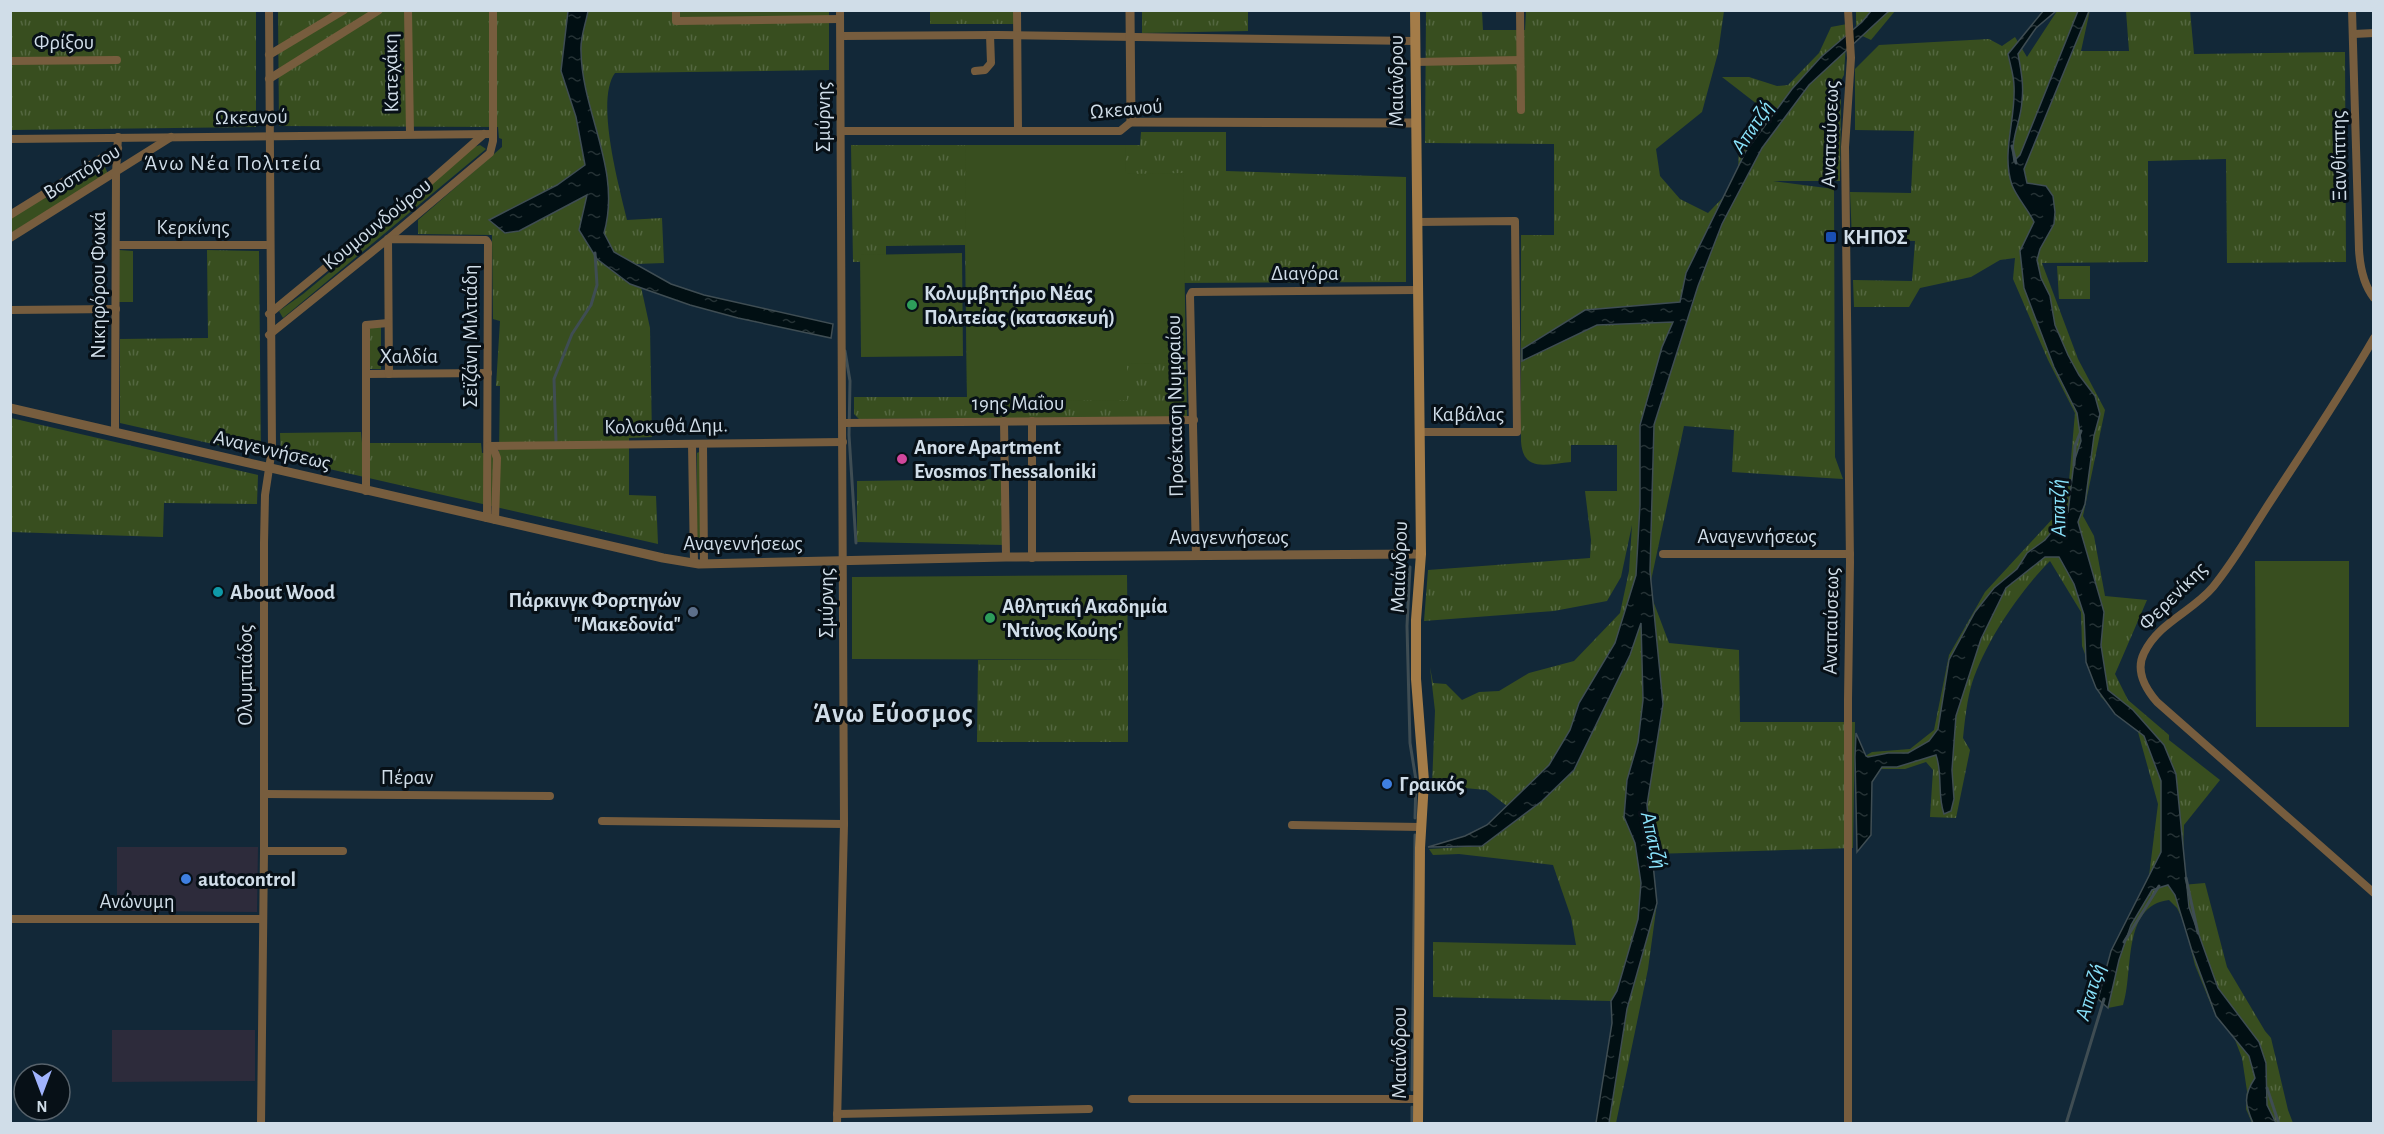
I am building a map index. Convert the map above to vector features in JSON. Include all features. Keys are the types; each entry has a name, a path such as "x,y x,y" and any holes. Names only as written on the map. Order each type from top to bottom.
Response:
{"main road":[{"name":"Μαιάνδρου","path":"1415,10 1421,554 1416,620 1416,679 1424,781 1421,827 1418,1124"}],"street":[{"name":"Ολυμπιάδος","path":"261,1124 265,506 271,467 269,10"},
{"path":"269,55 344,10"},
{"path":"269,79 379,10"},
{"name":"Κατεχάκη","path":"408,10 410,134"},
{"path":"493,10 493,134"},
{"path":"676,10 676,21 840,15"},
{"path":"1017,10 1018,131"},
{"path":"1130,10 1131,122"},
{"path":"1520,10 1521,111"},
{"name":"Αναπαύσεως","path":"1848,10 1851,58 1845,147 1850,554 1848,1124"},
{"name":"Ξανθίππης","path":"2352,10 2359,250 2361,270 2373,298"},
{"name":"Σμύρνης","path":"837,1124 844,824 840,15"},
{"path":"2354,34 2373,33"},
{"path":"975,71 985,70 991,63 990,35"},
{"path":"841,36 990,35 1415,40"},
{"name":"Φρίξου","path":"10,61 117,60"},
{"path":"1415,62 1520,60"},
{"name":"Ωκεανού","path":"840,131 1120,131 1131,122 1416,123"},
{"name":"Κουμουνδούρου","path":"269,314 484,134"},
{"name":"Ωκεανού","path":"10,139 493,134"},
{"name":"Κουμουνδούρου","path":"269,334 486,157 492,147 493,134"},
{"name":"Βοσπόρου","path":"10,238 173,136"},
{"name":"Νικηφόρου Φωκά","path":"116,432 118,137"},
{"name":"Βοσπόρου","path":"10,215 118,148"},
{"name":"Καβάλας","path":"1417,222 1515,221 1517,432 1419,432"},
{"path":"388,239 388,374"},
{"name":"Σεϊζάνη Μιλτιάδη","path":"388,239 473,239 486,240 488,243 489,446 494,450 496,458 491,519"},
{"name":"Κερκίνης","path":"116,245 269,245"},
{"name":"Διαγόρα","path":"1192,292 1417,290"},
{"name":"Προέκταση Νυμφαίου","path":"1192,292 1190,296 1196,555"},
{"path":"10,310 116,309"},
{"path":"366,490 366,325 388,323"},
{"name":"Φερενίκης","path":"2373,338 2317,430 2214,586 2158,633 2143,655 2141,672 2148,692 2157,702 2373,893"},
{"name":"Χαλδία","path":"366,374 488,373"},
{"name":"Αναγεννήσεως","path":"10,408 694,564 1006,557 1421,554"},
{"name":"19ης Μαΐου","path":"843,423 1194,420"},
{"path":"1004,421 1006,557"},
{"path":"1032,421 1032,558"},
{"name":"Κολοκυθά Δημ.","path":"489,446 843,442"},
{"path":"692,444 694,564"},
{"path":"703,444 704,564"},
{"name":"Αναγεννήσεως","path":"1664,554 1850,554"},
{"name":"Πέραν","path":"264,794 550,796"},
{"path":"602,821 844,824"},
{"path":"1292,825 1421,827"},
{"path":"264,851 343,851"},
{"name":"Ανώνυμη","path":"10,919 263,919"},
{"path":"1132,1098 1418,1098"},
{"path":"837,1114 1089,1109"}],"shaded area":[{"path":"117,847 258,847 257,912 117,911"},
{"path":"112,1030 255,1030 255,1081 112,1082"}],"green space":[{"path":"2090,10 2081,51 2129,51 2126,11 2190,10 2194,54 2345,52 2346,262 2227,263 2226,159 2148,161 2148,262 2042,263 2078,359 2105,410 2083,516 2094,536 2105,596 2147,600 2115,674 2128,700 2169,735 2169,740 2220,780 2184,825 2182,885 2205,883 2227,967 2271,1038 2293,1123 2252,1123 2246,1109 2247,1091 2242,1058 2232,1032 2214,1012 2195,965 2184,922 2177,908 2169,900 2154,905 2143,914 2136,927 2123,1005 2108,1008 2098,998 2111,951 2149,876 2158,804 2138,732 2101,697 2082,646 2081,612 2050,561 2015,602 1995,634 1972,683 1963,738 1970,750 1956,818 1930,817 1933,770 1926,762 1905,769 1880,769 1870,773 1860,759 1872,752 1910,749 1934,730 1949,655 1985,592 2056,515 2069,481 2075,413 2048,360 2013,279 2015,258 2000,260 1971,277 1920,288 1909,307 1854,307 1853,280 1912,281 1915,241 1852,239 1850,192 1911,193 1914,131 1855,130 1855,69 1879,45 1989,39 2002,46 2015,37 2027,57 2057,11"},
{"path":"10,11 256,11 256,127 11,130"},
{"path":"278,11 829,11 829,70 615,73 609,86 607,103 610,144 627,220 662,218 664,263 636,264 650,328 652,437 629,438 629,495 656,496 658,544 281,458 280,433 361,432 362,443 481,443 482,453 499,452 500,386 496,386 500,321 493,319 492,235 418,234 418,220 502,147 502,139 499,138 498,127 279,126"},
{"path":"930,11 1017,11 1017,24 930,24"},
{"path":"1142,11 1248,11 1248,31 1142,33"},
{"path":"1426,11 1482,11 1483,30 1525,30 1526,11 1724,11 1718,53 1702,112 1656,149 1660,176 1680,199 1708,213 1733,184 1738,168 1738,146 1753,134 1766,111 1722,77 1749,77 1777,86 1788,85 1819,53 1831,27 1847,24 1844,75 1831,99 1841,99 1840,181 1773,181 1834,189 1835,457 1843,479 1732,472 1734,430 1684,426 1649,590 1669,643 1739,650 1740,722 1855,722 1853,848 1652,854 1657,903 1648,969 1616,1123 1596,1123 1612,1023 1611,1001 1433,997 1433,942 1576,945 1571,917 1553,865 1459,854 1433,855 1429,849 1482,846 1549,765 1507,806 1486,790 1432,785 1435,711 1430,667 1433,683 1446,684 1462,700 1479,692 1499,691 1529,673 1574,661 1620,613 1629,571 1632,525 1621,577 1607,601 1554,611 1424,621 1428,570 1590,558 1591,540 1585,491 1617,491 1617,445 1571,445 1571,462 1545,465 1531,462 1523,451 1521,441 1521,235 1554,235 1554,144 1425,143"},
{"path":"1856,11 1895,11 1871,40 1856,33"},
{"path":"1141,132 1226,132 1226,171 1406,177 1406,282 1174,283 1142,350 1186,350 1187,417 859,419 854,414 854,397 967,397 965,245 886,246 886,261 853,262 851,145 1140,145"},
{"path":"480,145 486,149 283,318 279,311 303,294 424,194 427,188 474,147"},
{"path":"965,145 1125,145 1126,174 1183,173 1186,364 1127,363 1127,400 967,401"},
{"path":"103,162 108,174 11,233 11,218"},
{"path":"119,250 133,251 133,302 119,302"},
{"path":"207,250 259,251 261,455 120,423 120,339 208,338"},
{"name":"Κολυμβητήριο Νέας Πολιτείας (κατασκευή)","path":"962,253 963,356 861,357 860,255"},
{"path":"2057,266 2090,266 2090,299 2059,299"},
{"path":"370,326 381,326 381,369 369,369"},
{"path":"11,418 258,475 257,504 164,503 163,537 11,532"},
{"path":"697,453 701,453 701,547 697,547"},
{"path":"1005,479 1005,545 857,542 857,481"},
{"path":"2255,561 2349,561 2349,727 2256,727"},
{"name":"Αθλητική Ακαδημία 'Ντίνος Κούης'","path":"1127,575 1128,660 852,659 852,577"},
{"path":"978,660 1128,660 1128,742 977,742"}],"water":[{"path":"2044,10 2056,11 2036,28 2018,54 2023,95 2013,145 2014,161 2020,155 2078,11 2089,11 2024,169 2027,183 2046,186 2053,196 2054,224 2040,249 2037,260 2041,278 2050,296 2055,325 2079,375 2095,396 2100,414 2094,436 2085,504 2078,522 2104,612 2101,645 2108,690 2133,710 2164,745 2176,774 2189,907 2218,988 2259,1042 2266,1063 2267,1105 2276,1123 2253,1123 2246,1100 2248,1090 2255,1078 2249,1056 2216,1016 2192,951 2175,895 2168,885 2152,890 2131,925 2119,960 2108,1008 2098,999 2111,951 2161,852 2161,781 2144,736 2115,714 2096,688 2086,662 2084,615 2074,584 2059,557 2045,557 2006,588 1981,639 1956,716 1952,770 1954,799 1951,811 1944,814 1942,807 1936,755 1897,767 1882,767 1872,782 1871,835 1857,852 1856,733 1868,757 1888,753 1908,753 1929,741 1938,729 1949,660 1975,612 1994,588 2017,569 2027,553 2045,540 2068,512 2074,462 2081,441 2077,413 2054,367 2024,288 2020,251 2034,222 2012,185 2008,161 2014,98 2008,54"},
{"path":"568,11 588,11 581,46 583,74 605,164 608,186 608,209 604,233 614,252 671,284 704,295 833,324 831,338 738,318 690,305 630,284 597,259 579,230 587,195 519,231 505,233 489,220 557,185 585,165 576,117 561,71"},
{"path":"1871,11 1889,11 1809,85 1762,148 1722,224 1698,286 1654,425 1650,571 1663,704 1647,805 1657,903 1627,1009 1609,1123 1596,1123 1612,1023 1611,1001 1617,991 1638,919 1641,883 1635,843 1624,817 1627,780 1638,742 1643,700 1641,623 1630,655 1574,770 1542,801 1482,846 1428,847 1465,836 1487,825 1549,765 1570,730 1579,703 1615,643 1636,575 1640,505 1640,425 1662,347 1673,322 1597,325 1522,361 1522,349 1585,310 1680,302 1686,273 1746,151 1792,89 1821,57 1862,22"}],"waterway":[{"name":"Απατζή","path":"2012,146 2016,163"},
{"path":"556,442 554,379 572,334 591,305 597,285 595,253"},
{"path":"845,351 850,381 849,435 856,543"},
{"name":"Απατζή","path":"2074,465 2075,446 2081,431"},
{"path":"1410,567 1407,626 1410,743 1416,780 1415,818"},
{"path":"1412,1090 1415,835"},
{"name":"Απατζή","path":"2186,878 2198,933"},
{"name":"Απατζή","path":"2124,942 2159,886"},
{"name":"Απατζή","path":"2066,1124 2104,999"},
{"name":"Απατζή","path":"2267,1088 2279,1124"},
{"path":"1412,1107 1412,1124"}],"place":[{"name":"ΚΗΠΟΣ","path":"1831,237"},
{"name":"Κολυμβητήριο Νέας Πολιτείας (κατασκευή)","path":"912,305"},
{"name":"Anore Apartment Evosmos Thessaloniki","path":"902,459"},
{"name":"About Wood","path":"218,592"},
{"name":"Πάρκινγκ Φορτηγών \"Μακεδονία\"","path":"693,612"},
{"name":"Αθλητική Ακαδημία 'Ντίνος Κούης'","path":"990,618"},
{"name":"Γραικός","path":"1387,784"},
{"name":"autocontrol","path":"186,879"}],"district":[{"name":"Άνω Νέα Πολιτεία","path":"233,163"},
{"name":"Άνω Εύοσμος","path":"894,713"}]}
